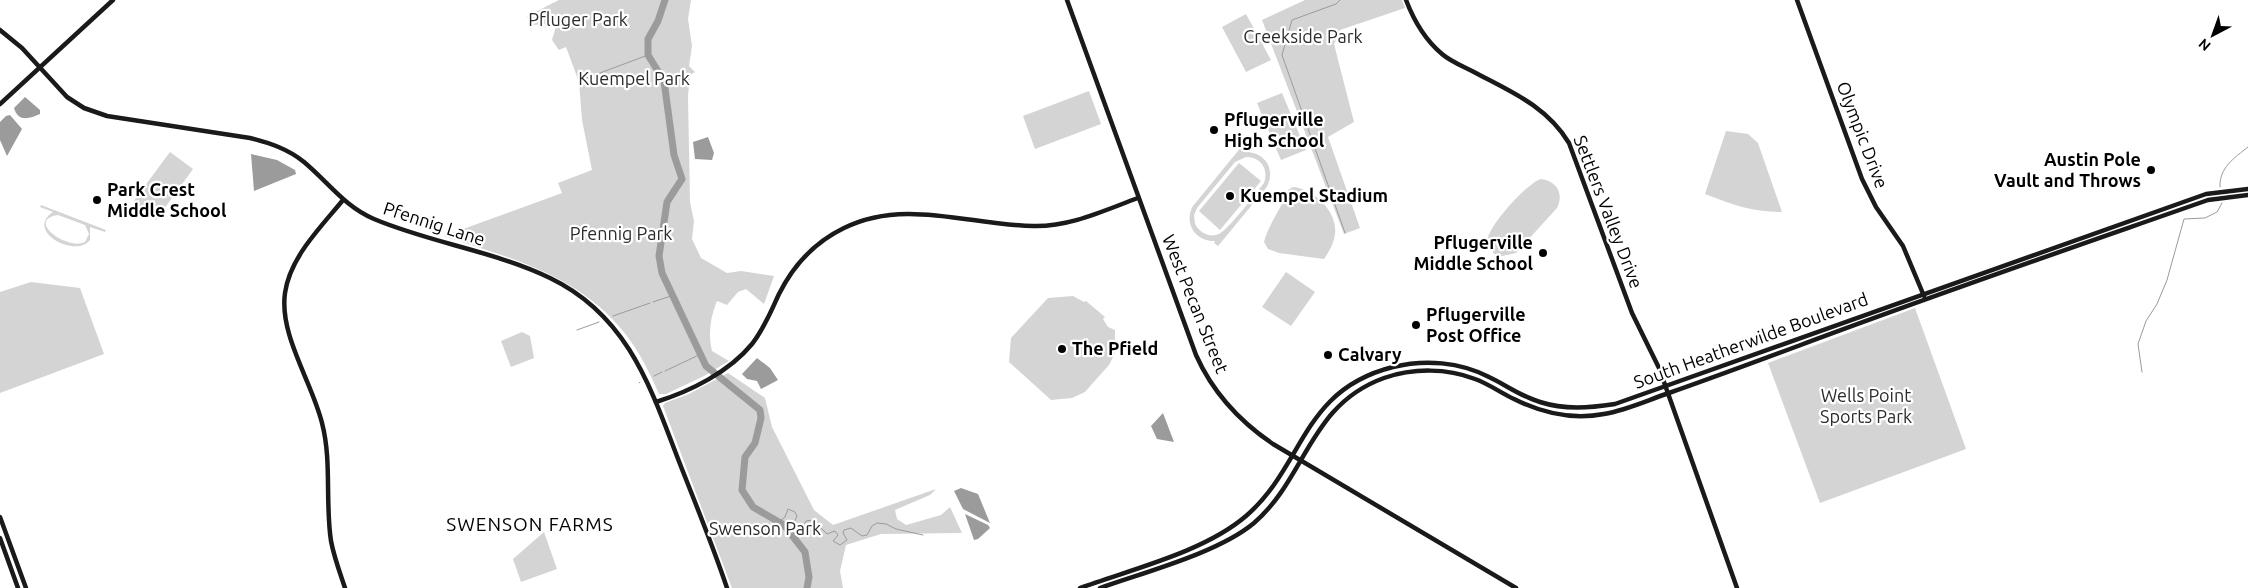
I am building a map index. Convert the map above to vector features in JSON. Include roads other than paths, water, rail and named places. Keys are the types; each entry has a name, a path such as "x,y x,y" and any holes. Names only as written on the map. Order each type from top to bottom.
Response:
{"main road":[{"path":"0,104 113,0"},
{"name":"West Pecan Street","path":"1067,0 1196,355 1220,396 1240,419 1259,435 1516,588"},
{"name":"Settlers Valley Drive","path":"1406,0 1417,25 1426,38 1443,55 1536,106 1552,119 1563,133 1573,153 1632,312 1665,385 1737,588"},
{"name":"Olympic Drive","path":"1797,0 1862,179 1876,206 1903,246 1925,300"},
{"name":"Pfennig Lane","path":"0,30 22,48 67,97 95,113 250,138 282,148 304,162 343,200 374,219 515,264 552,279 571,290 606,319 627,345 647,378 727,588"},
{"name":"South Heatherwilde Boulevard","path":"1080,588 1205,542 1235,525 1266,494 1314,418 1332,399 1348,387 1372,374 1410,364 1438,363 1468,368 1538,402 1580,408 1615,404 2206,194 2248,189"},
{"name":"South Heatherwilde Boulevard","path":"1100,588 1196,554 1254,523 1266,510 1324,422 1339,405 1355,392 1376,381 1411,371 1436,371 1466,376 1537,409 1578,416 1616,412 2208,200 2248,195"},
{"path":"656,402 698,384 724,369 742,355 759,334 784,286 800,262 831,235 858,222 877,216 906,213 1018,225 1051,225 1077,220 1138,198"},
{"path":"343,200 297,259 288,278 284,304 287,328 318,409 326,437 331,539 345,588"},
{"path":"2109,228 2112,234"},
{"path":"1988,271 1991,277"},
{"path":"1794,340 1797,346"},
{"path":"1410,364 1411,371"},
{"path":"1724,366 1726,374"},
{"path":"1466,376 1468,368"},
{"path":"1496,390 1501,383"},
{"path":"1332,399 1339,405"},
{"path":"0,517 26,588"},
{"path":"1235,525 1240,532"},
{"path":"0,538 18,588"}],"waterway":[{"path":"665,0 658,21 648,39 648,55 664,81 674,155 682,179 667,202 659,256 662,273 706,366 760,410 761,418 755,443 745,457 742,490 753,507 784,525 805,552 809,577 807,588"},
{"path":"1340,0 1336,4 1292,20 1282,55 1345,233"},
{"path":"584,79 648,55"},
{"path":"2220,187 2222,174 2228,164 2248,147"},
{"path":"2142,372 2138,344 2146,321 2157,304 2167,280 2184,219 2205,218 2217,212 2222,203"},
{"path":"653,302 674,295"},
{"path":"613,316 650,303"},
{"path":"577,330 599,322"},
{"path":"665,371 701,354"},
{"path":"654,376 662,372"},
{"path":"779,522 785,517 788,509 795,512 797,516 794,523 803,527 806,521 813,520 827,534 835,531 838,535 833,541 840,545 847,540 843,533 844,530 851,528 862,536 867,535 872,526 877,523 923,535"}],"place":[{"name":"Pflugerville High School","path":"1214,130"},
{"name":"Austin Pole Vault and Throws","path":"2151,170"},
{"name":"Kuempel Stadium","path":"1230,196"},
{"name":"Park Crest Middle School","path":"97,200"},
{"name":"Pflugerville Middle School","path":"1543,253"},
{"name":"Pflugerville Post Office","path":"1416,325"},
{"name":"The Pfield","path":"1062,349"},
{"name":"Calvary","path":"1328,355"}],"district":[{"name":"SWENSON FARMS","path":"530,524"}],"park label":[{"name":"Pfluger Park","path":"578,20"},
{"name":"Creekside Park","path":"1303,37"},
{"name":"Kuempel Park","path":"634,79"},
{"name":"Pfennig Park","path":"621,234"},
{"name":"Wells Point Sports Park","path":"1866,406"},
{"name":"Swenson Park","path":"765,529"}]}
